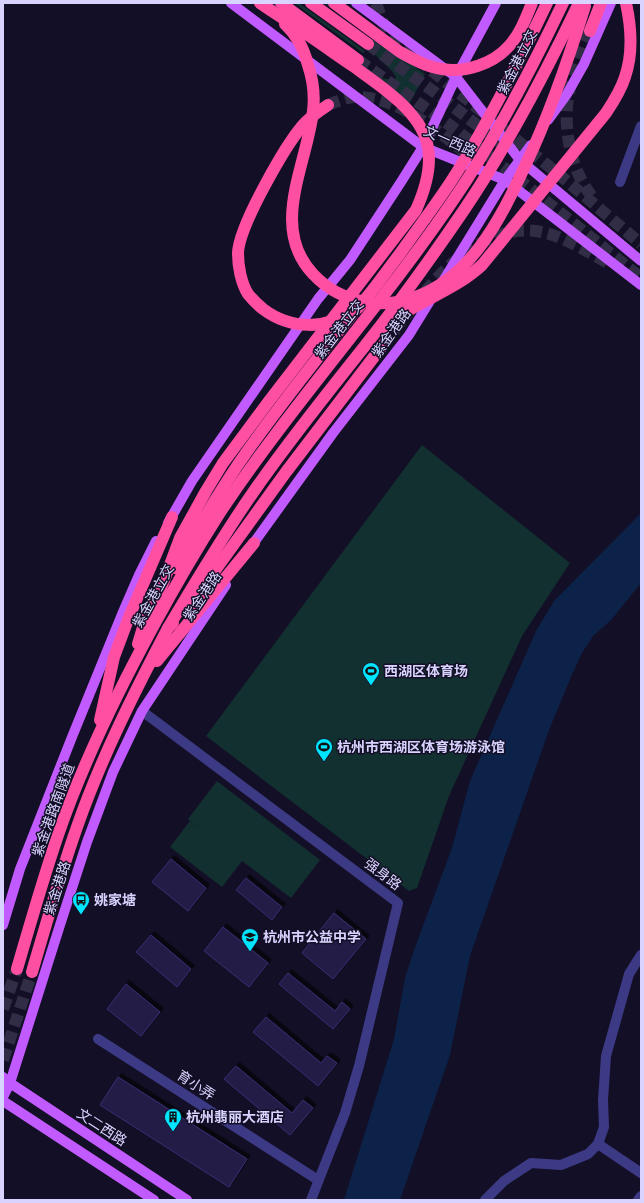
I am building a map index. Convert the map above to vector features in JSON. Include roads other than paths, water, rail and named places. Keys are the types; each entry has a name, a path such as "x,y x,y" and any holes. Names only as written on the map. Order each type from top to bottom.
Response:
{"highway":[{"path":"260,3 291,29 299,41 306,56 314,90 313,112 291,208 293,240 304,263 319,281 345,296 375,304 397,302 414,298 442,284 466,263 496,223 517,184 551,108 586,3"},
{"path":"281,3 358,60"},
{"path":"311,3 368,44"},
{"path":"334,3 400,52 412,59 441,69 460,70 496,58 510,46 532,3"},
{"path":"130,668 144,624 159,594 215,499 276,412 374,289 450,182 504,88 547,3"},
{"name":"紫金港立交","path":"130,668 172,592 220,513 257,460 395,281 455,199 508,110 563,3"},
{"name":"紫金港立交","path":"168,628 225,534 252,493 278,457 366,344 443,240 483,181 518,122 563,37 579,3"},
{"path":"590,31 601,3"},
{"path":"366,344 379,330 390,322 468,278 482,265 606,113 618,94 626,77 630,35 626,3"},
{"path":"159,594 180,538 223,463 416,210 423,193 429,170 429,153 427,143 423,131 414,117 369,78 308,34 276,15"},
{"path":"328,105 311,117 295,135 256,204 243,232 238,251 239,265 244,286 248,294 258,305 281,320 295,324 315,325 333,321 357,309"},
{"path":"141,681 168,628 203,587 286,472 383,345"},
{"path":"95,741 114,657 129,617 172,517"},
{"path":"141,681 254,543"},
{"name":"紫金港路南隧道","path":"17,969 59,833 95,741 130,668"},
{"name":"紫金港路南隧道","path":"32,972 77,827 98,774 141,681"}],"main road":[{"name":"文一西路","path":"231,3 423,147 506,180 641,285"},
{"path":"356,3 456,77 520,160 641,261"},
{"path":"3,925 20,869 123,612 155,543 172,517 192,481 318,299 350,260 401,182 423,147 456,77 496,3"},
{"name":"紫金港路","path":"3,1097 6,1080 87,842 113,772 142,711 254,543 333,434 409,335 506,180 567,94 584,64 611,3"},
{"name":"文二西路","path":"6,1080 187,1200"},
{"path":"3,1101 154,1200"}],"street":[{"path":"620,182 641,126"},
{"name":"强身路","path":"142,711 398,903 355,1080 345,1113 318,1180 312,1200"},
{"path":"485,1200 504,1181 531,1163 561,1165 588,1154 598,1144 604,1127 603,1100 606,1056 629,974 641,955"},
{"name":"育小弄","path":"98,1039 318,1180"},
{"path":"598,1144 641,1173"},
{"path":"638,1200 641,1196"}],"water":[{"path":"641,513 641,583 611,620 593,636 582,653 549,730 470,956 450,1055 400,1200 344,1200 394,1039 405,978 452,848 470,781 536,631 554,601"}],"tunnel":[{"path":"376,3 383,23 403,47 568,182 641,244"},
{"path":"590,31 570,88 567,107 567,131 569,144 576,167 581,179 594,199"},
{"path":"368,44 433,91 512,152"},
{"path":"358,60 451,126 641,278"},
{"path":"328,105 352,97 376,99 391,104 421,120 475,160"},
{"path":"425,292 452,264 467,252 501,234 519,231 538,231 558,237 578,246 610,264"},
{"path":"383,345 410,310"},
{"path":"3,1009 17,969"},
{"path":"3,1060 32,972"}],"place":[{"name":"西湖区体育场","path":"371,686"},
{"name":"杭州市西湖区体育场游泳馆","path":"324,762"},
{"name":"姚家塘","path":"81,915"},
{"name":"杭州市公益中学","path":"250,952"},
{"name":"杭州翡丽大酒店","path":"173,1132"}]}
